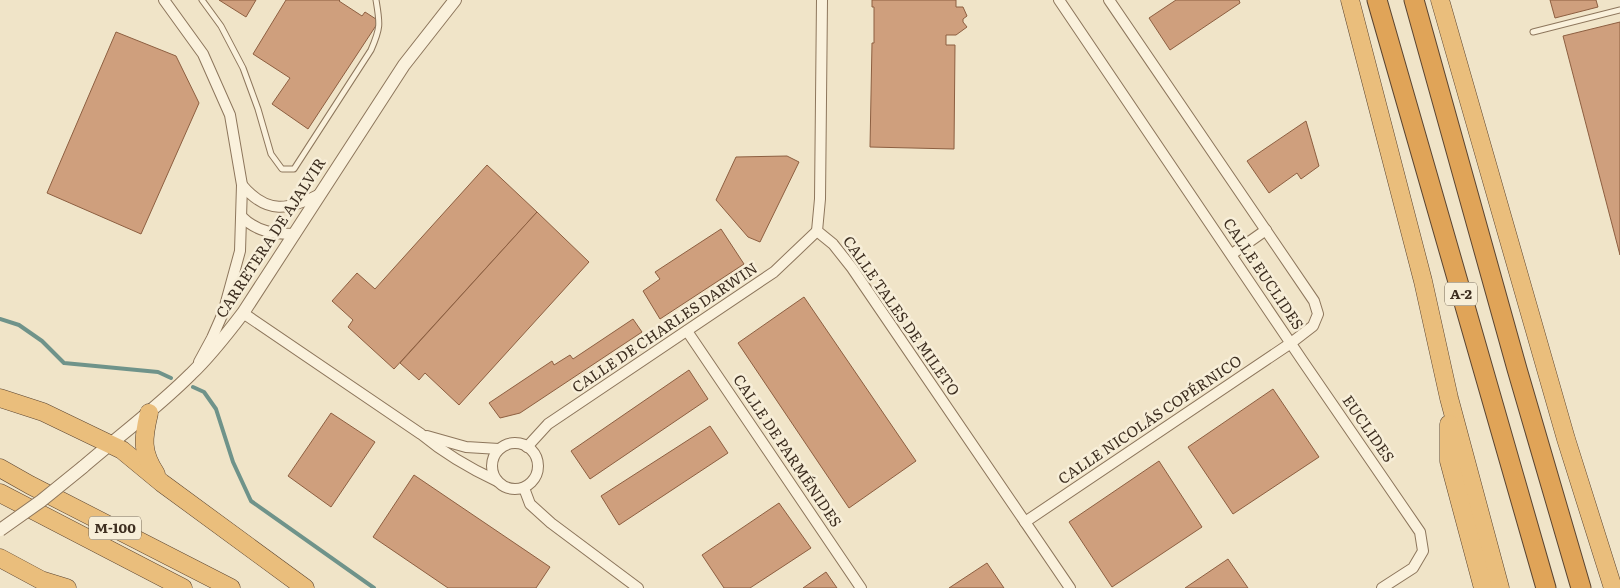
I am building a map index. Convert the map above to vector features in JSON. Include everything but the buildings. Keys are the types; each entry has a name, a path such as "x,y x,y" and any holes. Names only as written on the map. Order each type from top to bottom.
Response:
{"highway":[{"path":"1350,0 1424,281 1449,398 1500,588"},
{"name":"A-2","path":"1377,0 1546,588"},
{"name":"A-2","path":"1414,0 1581,588"},
{"path":"1440,0 1566,439 1612,588"},
{"path":"0,398 43,412 110,443 128,454 162,483 305,588"},
{"path":"1449,398 1449,461 1483,588"},
{"path":"148,413 144,444 148,462 162,483"},
{"path":"1566,439 1601,588"},
{"name":"M-100","path":"0,468 231,588"},
{"name":"M-100","path":"0,493 182,588"},
{"path":"0,558 41,580 67,588"}],"street":[{"path":"164,0 203,54 230,115 242,186 240,251 223,313 212,338 192,374"},
{"name":"CARRETERA DE AJALVIR","path":"0,530 41,502 148,413 192,374 226,335 295,234 404,65 455,0"},
{"path":"818,231 822,0"},
{"name":"CALLE EUCLIDES","path":"1059,0 1291,343 1313,326 1318,314 1314,301 1109,0"},
{"path":"242,186 251,196 272,207 293,206 320,194"},
{"path":"293,206 300,212 304,220"},
{"path":"242,217 249,224 260,230 281,234 295,234"},
{"path":"1232,254 1266,230"},
{"name":"CALLE DE CHARLES DARWIN","path":"527,447 548,424 774,272 818,231"},
{"name":"CALLE TALES DE MILETO","path":"818,231 834,244 852,268 1070,588"},
{"path":"243,312 421,434 441,451 461,464 497,481 505,487 514,489 524,488 532,482 537,473 538,463 534,454 527,447 518,443 508,444 499,449 493,459 492,470 497,481"},
{"name":"CALLE DE PARMÉNIDES","path":"687,331 861,588"},
{"name":"CALLE NICOLÁS COPÉRNICO","path":"1025,522 1291,343"},
{"name":"EUCLIDES","path":"1291,343 1420,532 1422,551 1413,568 1382,588"},
{"path":"421,434 466,447 499,449"},
{"path":"524,488 530,504 551,524 638,588"}],"lane":[{"path":"202,0 221,26 243,68 258,109 271,154 282,169 294,169 372,50 379,34 380,20 376,0"},
{"path":"1533,32 1620,10"}],"waterway":[{"path":"0,319 19,325 42,341 64,363 158,372 171,378"},
{"path":"193,387 204,392 216,409 233,462 251,501 374,588"}]}
